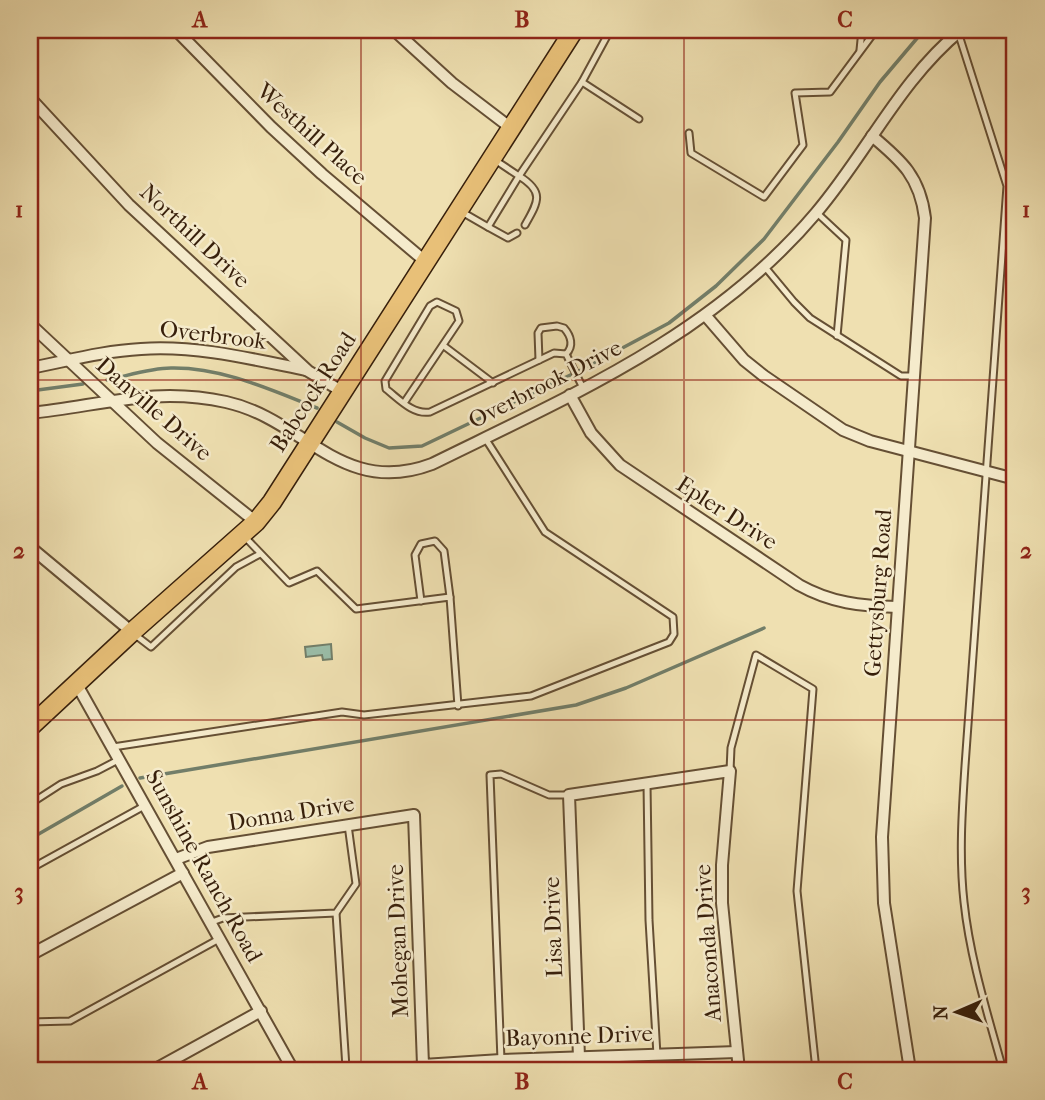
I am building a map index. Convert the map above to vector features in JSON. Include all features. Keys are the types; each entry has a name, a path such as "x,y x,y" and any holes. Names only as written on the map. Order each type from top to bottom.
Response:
{"main road":[{"name":"Babcock Road","path":"30,727 256,522 272,502 574,30"}],"street":[{"name":"Westhill Place","path":"176,30 281,137 426,261"},
{"path":"394,30 452,83 511,128"},
{"name":"Overbrook Drive","path":"30,413 160,394 228,402 260,415 347,465 386,473 421,468 570,395 581,383 643,358 706,316 765,267 817,213 922,66 959,31"},
{"name":"Northill Drive","path":"30,98 129,205 309,371 342,392"},
{"name":"Gettysburg Road","path":"872,136 908,169 918,185 925,218 882,837 884,903 910,1070"},
{"path":"706,316 744,360 843,430 870,442 1015,479"},
{"name":"Danville Drive","path":"30,324 157,443 256,522"},
{"name":"Overbrook","path":"30,368 66,359 140,349 170,349 213,353 309,371"},
{"name":"Epler Drive","path":"570,395 591,433 620,465 799,585 816,595 840,602 897,607"},
{"path":"30,547 132,632"},
{"name":"Sunshine Ranch Road","path":"76,683 293,1070"},
{"path":"569,795 730,771"},
{"name":"Anaconda Drive","path":"730,771 722,865 722,904 739,1070"},
{"name":"Lisa Drive","path":"569,795 579,1057"},
{"name":"Donna Drive","path":"176,859 208,847 414,815"},
{"name":"Mohegan Drive","path":"414,815 423,1065"},
{"path":"30,955 183,873"},
{"path":"153,1070 261,1011"},
{"name":"Bayonne Drive","path":"423,1065 737,1052"}],"lane":[{"path":"488,227 582,82 607,36 614,30"},
{"path":"860,53 862,30"},
{"path":"689,133 691,153 764,197 803,145 795,93 830,92 876,30"},
{"path":"959,31 1007,186 965,766 962,856 969,938 1003,1070"},
{"path":"582,82 639,119"},
{"path":"492,158 533,185 536,192 535,208 525,225"},
{"path":"460,210 508,239 517,233"},
{"path":"817,213 846,240 837,336"},
{"path":"765,267 793,302 810,318 901,376 915,377"},
{"path":"404,402 454,331 460,316 456,311 437,302 430,306 384,381 386,390 416,412 423,413 554,353 568,356"},
{"path":"539,360 538,333 541,328 564,328 571,342 568,356 581,383"},
{"path":"444,346 493,383"},
{"path":"113,747 342,712 364,715 458,706 531,695 669,642 674,634 673,617 545,533 485,438"},
{"path":"242,534 289,583 317,571 356,609 450,597"},
{"path":"421,601 415,555 421,544 435,541 444,551 458,706"},
{"path":"132,632 150,647 236,567 260,554"},
{"path":"730,771 731,748 757,655 813,689 797,891 816,1070"},
{"path":"30,804 61,783 97,771 120,759"},
{"path":"501,1060 490,775 501,774 549,795 569,795"},
{"path":"647,783 649,920 657,1055"},
{"path":"30,869 146,805"},
{"path":"346,1068 336,913 356,884 348,825"},
{"path":"211,922 223,918 336,913"},
{"path":"30,1022 70,1021 220,939"},
{"path":"320,1070 423,1065"}],"shaded area":[{"path":"331,644 332,659 323,660 322,655 306,657 305,647"}],"waterway":[{"path":"337,422 389,448 422,446 585,368 669,323 716,286 764,239 880,82 924,30"},
{"path":"107,380 155,369 209,371 264,387 317,408"},
{"path":"30,391 83,384"},
{"path":"140,778 576,705 626,688 764,628"},
{"path":"30,839 122,786"}]}
